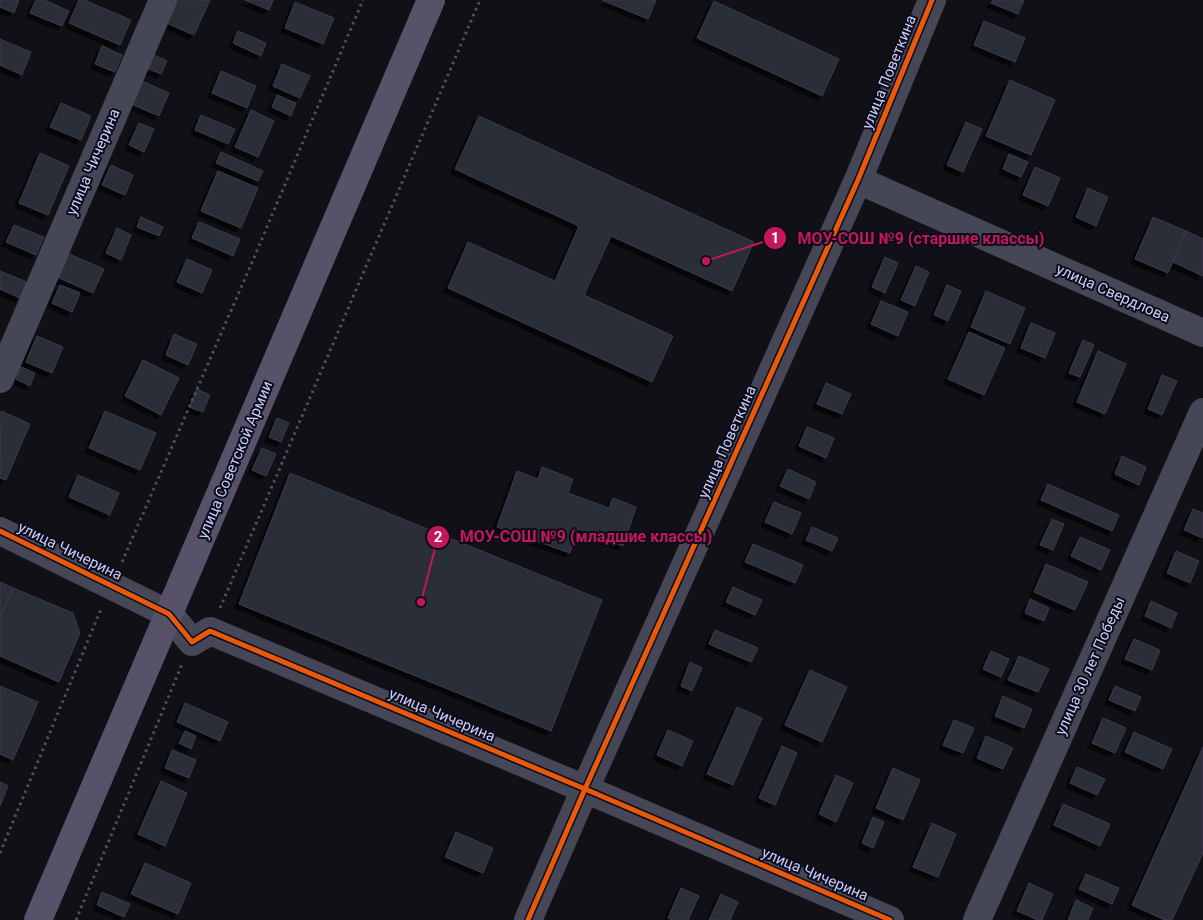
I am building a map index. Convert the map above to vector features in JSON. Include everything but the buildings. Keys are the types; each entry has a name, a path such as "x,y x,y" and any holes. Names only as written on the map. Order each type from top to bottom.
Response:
{"main road":[{"name":"улица Советской Армии","path":"38,920 431,0"}],"street":[{"name":"улица Чичерина","path":"0,379 163,0"},
{"name":"улица Поветкина","path":"528,920 858,180 932,0"},
{"name":"улица Свердлова","path":"858,180 1203,333"},
{"name":"улица 30 лет Победы","path":"977,920 1203,412"},
{"name":"улица Чичерина","path":"0,531 169,614 201,636 585,789 890,920"}],"path":[{"path":"0,853 111,586 253,260 363,0"},
{"path":"76,920 480,0"}],"cycle path":[{"path":"528,920 858,180 932,0"},
{"path":"0,531 169,614 192,642 210,631 890,920"}],"place":[{"name":"МОУ-СОШ №9 (старшие классы)","path":"706,261"},
{"name":"МОУ-СОШ №9 (младшие классы)","path":"421,602"}]}
